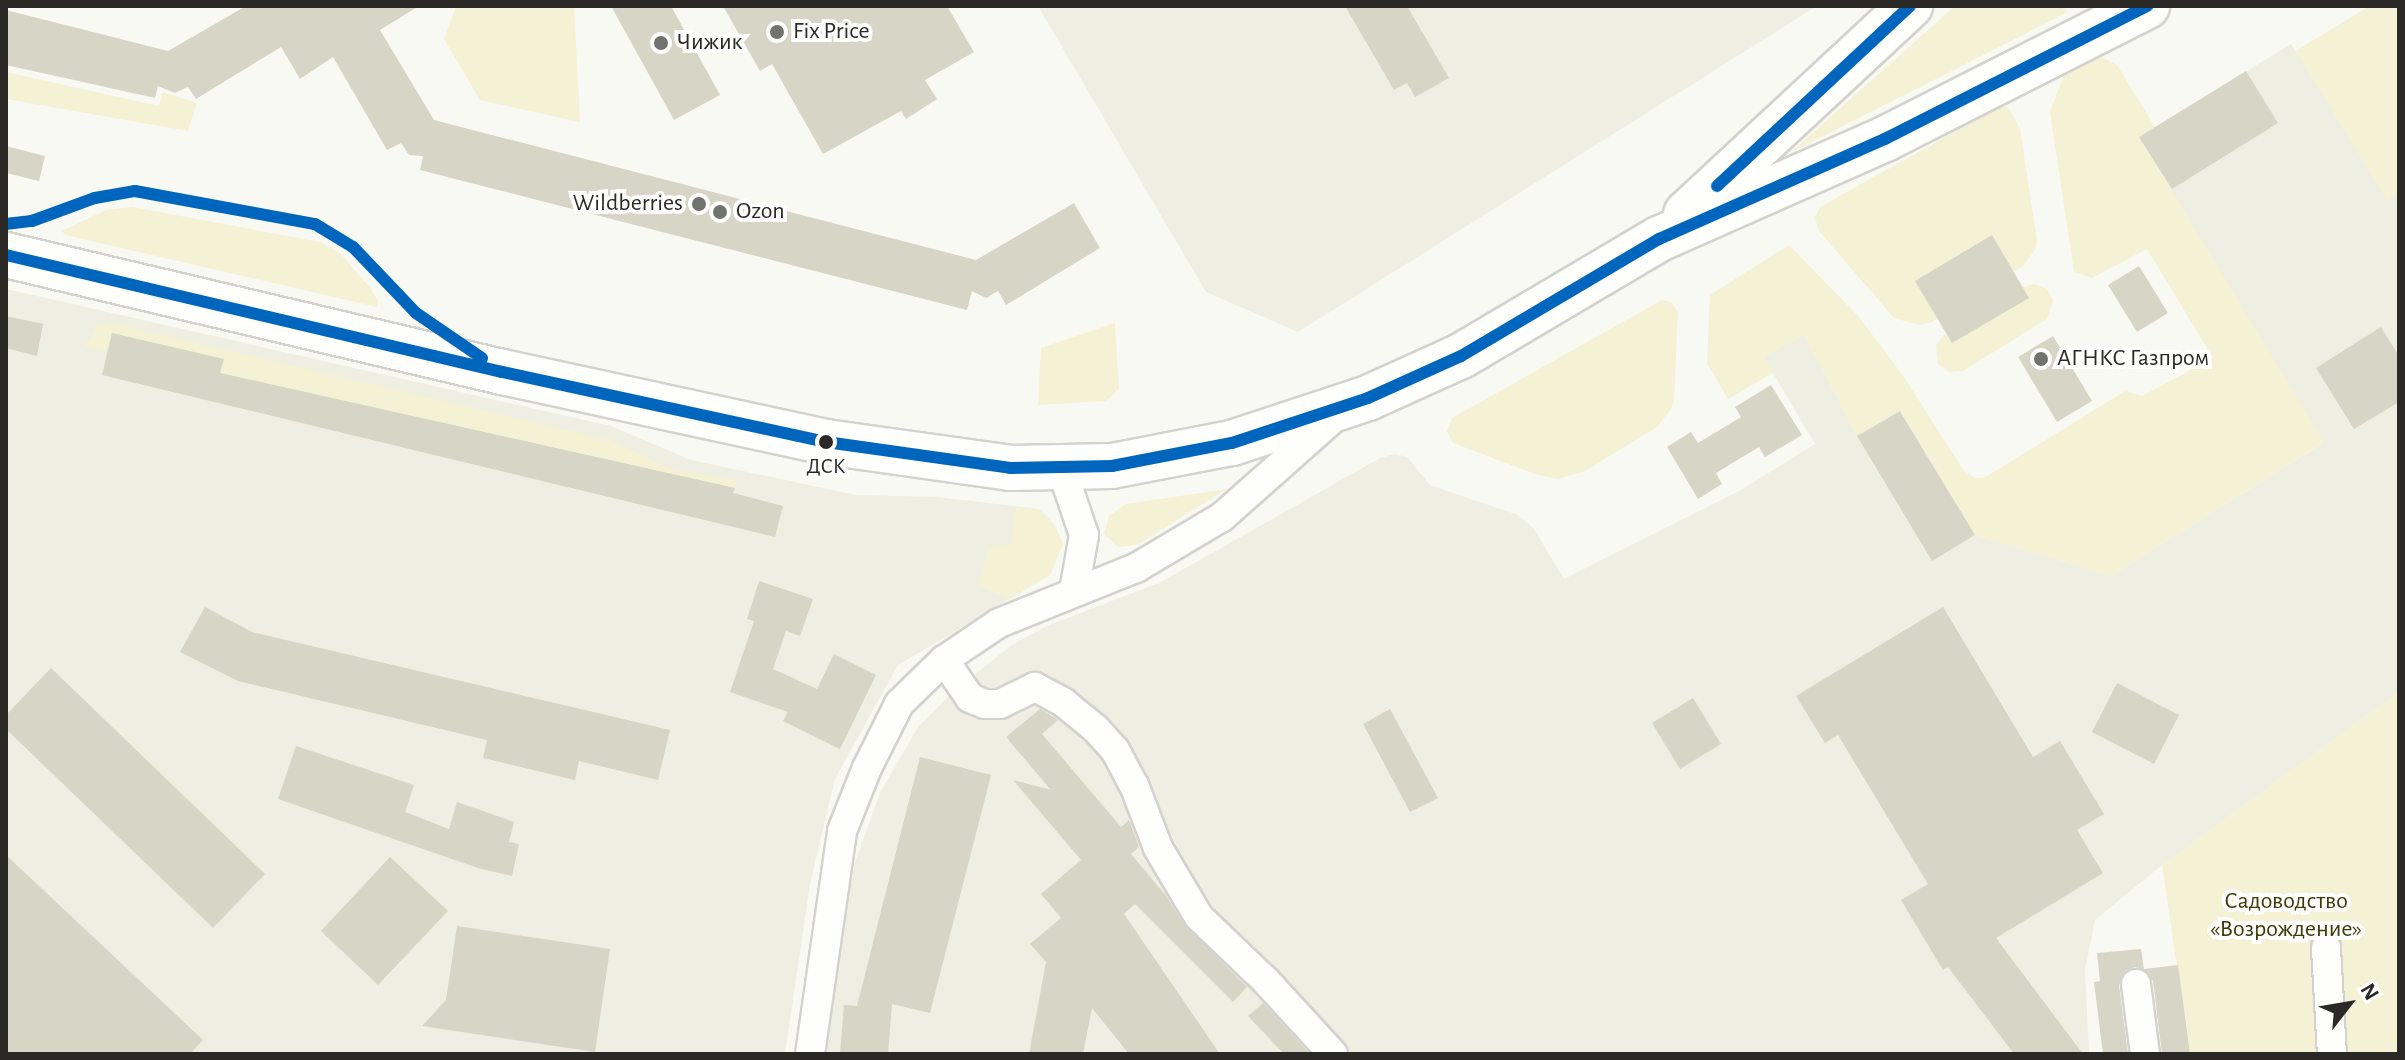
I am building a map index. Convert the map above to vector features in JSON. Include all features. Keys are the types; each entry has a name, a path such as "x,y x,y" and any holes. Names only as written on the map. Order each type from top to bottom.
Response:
{"main road":[{"path":"1659,239 1910,6"},
{"path":"6,255 502,372 826,442 1010,468 1164,458 1232,443 1348,406 1461,356 1659,239 1885,139 2147,6"}],"street":[{"path":"810,1054 842,831 867,768 899,704 944,660 999,623 1136,568 1222,517 1348,406"},
{"path":"1061,467 1084,535 1074,591"},
{"path":"944,660 970,698 985,704 1000,704 1035,687 1063,702 1096,729 1115,750 1134,785 1158,848 1199,917 1266,981 1333,1054"},
{"path":"2326,948 2332,1054"},
{"path":"2136,984 2145,1054"}],"shaded area":[{"path":"1038,6 1817,6 1298,332 1206,292"},
{"path":"2370,6 2399,6 2399,692 2162,865 2095,920 2085,970 2089,1054 823,1054 829,999 855,862 880,793 918,727 954,691 1012,645 1047,626 1161,582 1380,458 1395,454 1407,457 1430,485 1518,515 1534,529 1564,579 1741,490 1815,444 1764,358 1804,334 1857,436 1932,560 1975,535 2111,576 2323,443 2139,137 2291,44 2296,51"},
{"path":"6,289 611,426 691,460 856,495 936,497 1039,509 1054,524 1063,544 1050,575 898,665 835,779 810,884 785,1054 6,1054"}],"green space":[{"path":"456,6 574,6 580,122 480,100 444,39"},
{"path":"1955,6 2063,6 2068,12 1790,153"},
{"path":"2370,6 2399,6 2399,194 2387,201 2296,51"},
{"path":"2101,57 2117,65 2155,127 2140,138 2324,442 2111,576 1975,535 1901,411 1857,436 1804,335 1764,358 1773,373 1728,399 1707,363 1710,295 1789,245 1859,317 1904,377 1964,471 1976,478 1984,478 2125,391 2142,396 2213,358 2147,249 2092,278 2074,272 2050,112 2065,72"},
{"path":"6,72 159,106 163,92 197,103 188,131 6,99"},
{"path":"2001,106 2009,108 2020,129 2037,241 2035,250 2023,266 1932,322 1919,325 1894,318 1819,231 1815,218 1820,207"},
{"path":"132,207 320,242 340,253 370,288 378,301 377,307 65,235 62,231 106,210"},
{"path":"2035,284 2047,289 2053,300 2047,319 1963,371 1949,372 1938,364 1936,345 1944,335 2022,287"},
{"path":"1662,300 1671,302 1678,312 1674,398 1671,409 1657,427 1585,471 1558,479 1538,475 1453,443 1447,431 1452,418"},
{"path":"108,322 610,440 674,470 737,480 735,488 220,373 224,360 112,333 108,348 103,351 85,347 96,326"},
{"path":"1115,323 1119,389 1106,401 1038,405 1041,348"},
{"path":"1227,489 1137,545 1118,547 1104,534 1109,516 1126,504"},
{"path":"1016,507 1039,509 1054,524 1063,544 1050,575 1008,599 978,586 989,547 1011,544"},
{"name":"Садоводство «Возрождение»","path":"2399,692 2399,1054 2190,1054 2162,865"}],"building":[{"path":"246,6 419,6 380,30 434,120 976,260 1074,203 1100,248 1006,305 998,291 986,298 972,291 967,310 420,170 423,156 409,155 401,143 387,150 333,57 300,79 281,47 196,99 188,87 175,93 158,86 155,98 6,65 6,10 168,51"},
{"path":"611,6 671,6 720,95 674,120"},
{"path":"723,6 947,6 974,52 925,80 937,99 906,119 901,111 823,154 772,64 760,71"},
{"path":"1345,6 1407,6 1449,78 1415,97 1407,83 1394,90"},
{"path":"2246,71 2278,123 2172,189 2139,137"},
{"path":"6,146 45,156 39,181 6,173"},
{"path":"1992,235 2029,298 1952,343 1915,281"},
{"path":"2139,266 2168,313 2137,332 2108,285"},
{"path":"6,316 43,324 37,356 6,348"},
{"path":"2381,327 2399,356 2399,402 2354,429 2316,368"},
{"path":"112,333 224,359 220,373 735,488 733,493 783,506 775,537 102,375"},
{"path":"2053,336 2092,401 2057,422 2018,357"},
{"path":"1771,385 1802,435 1765,457 1759,447 1716,473 1722,484 1698,499 1667,447 1691,432 1698,443 1741,417 1735,407"},
{"path":"1900,411 1975,535 1932,561 1857,436"},
{"path":"759,581 813,599 800,636 786,631 773,669 817,689 834,654 876,675 840,749 783,721 788,712 730,692 754,621 747,619"},
{"path":"205,607 252,632 670,730 658,780 579,761 575,780 483,758 487,740 238,681 180,652"},
{"path":"1943,607 2033,757 2060,741 2104,814 2077,830 2103,873 1996,938 2083,1054 2014,1054 1948,967 1943,970 1901,900 1928,884 1838,735 1825,743 1796,696"},
{"path":"51,668 265,874 213,928 6,729 6,715"},
{"path":"2117,683 2179,715 2154,764 2092,732"},
{"path":"1693,698 1721,744 1680,769 1652,723"},
{"path":"1040,709 1058,720 1042,734 1121,827 1129,820 1139,847 1131,854 1167,897 1185,926 1247,987 1233,1002 1135,904 1124,914 1220,1054 1129,1054 1092,1008 1083,1054 1029,1054 1046,962 1030,944 1061,918 1041,894 1081,860 1013,780 1051,790 1006,737"},
{"path":"1390,709 1438,798 1410,812 1363,724"},
{"path":"296,746 414,785 405,812 449,829 457,802 514,822 509,842 519,844 512,876 478,868 278,799"},
{"path":"920,757 991,775 930,1013 892,1004 888,1054 840,1054 844,1005 857,1006"},
{"path":"6,855 203,1040 190,1054 6,1054"},
{"path":"390,857 448,911 378,985 321,931"},
{"path":"457,926 610,949 595,1052 422,1026 446,1000"},
{"path":"2141,949 2144,969 2178,965 2190,1054 2162,1054 2153,981 2143,969 2135,967 2125,971 2119,985 2128,1054 2103,1054 2094,982 2100,981 2097,953"},
{"path":"1263,1003 1310,1054 1284,1054 1248,1016"}],"transit line":[{"path":"1717,186 1910,6"},
{"path":"6,255 502,372 826,442 1010,468 1112,466 1232,443 1368,398 1461,356 1659,239 1885,139 2147,6"},
{"path":"6,224 32,221 95,198 135,191 315,224 353,247 416,313 482,358"}],"place":[{"name":"Fix Price","path":"777,32"},
{"name":"Чижик","path":"661,43"},
{"name":"Wildberries","path":"699,204"},
{"name":"Ozon","path":"720,212"},
{"name":"АГНКС Газпром","path":"2041,359"},
{"name":"ДСК","path":"826,442"}]}
